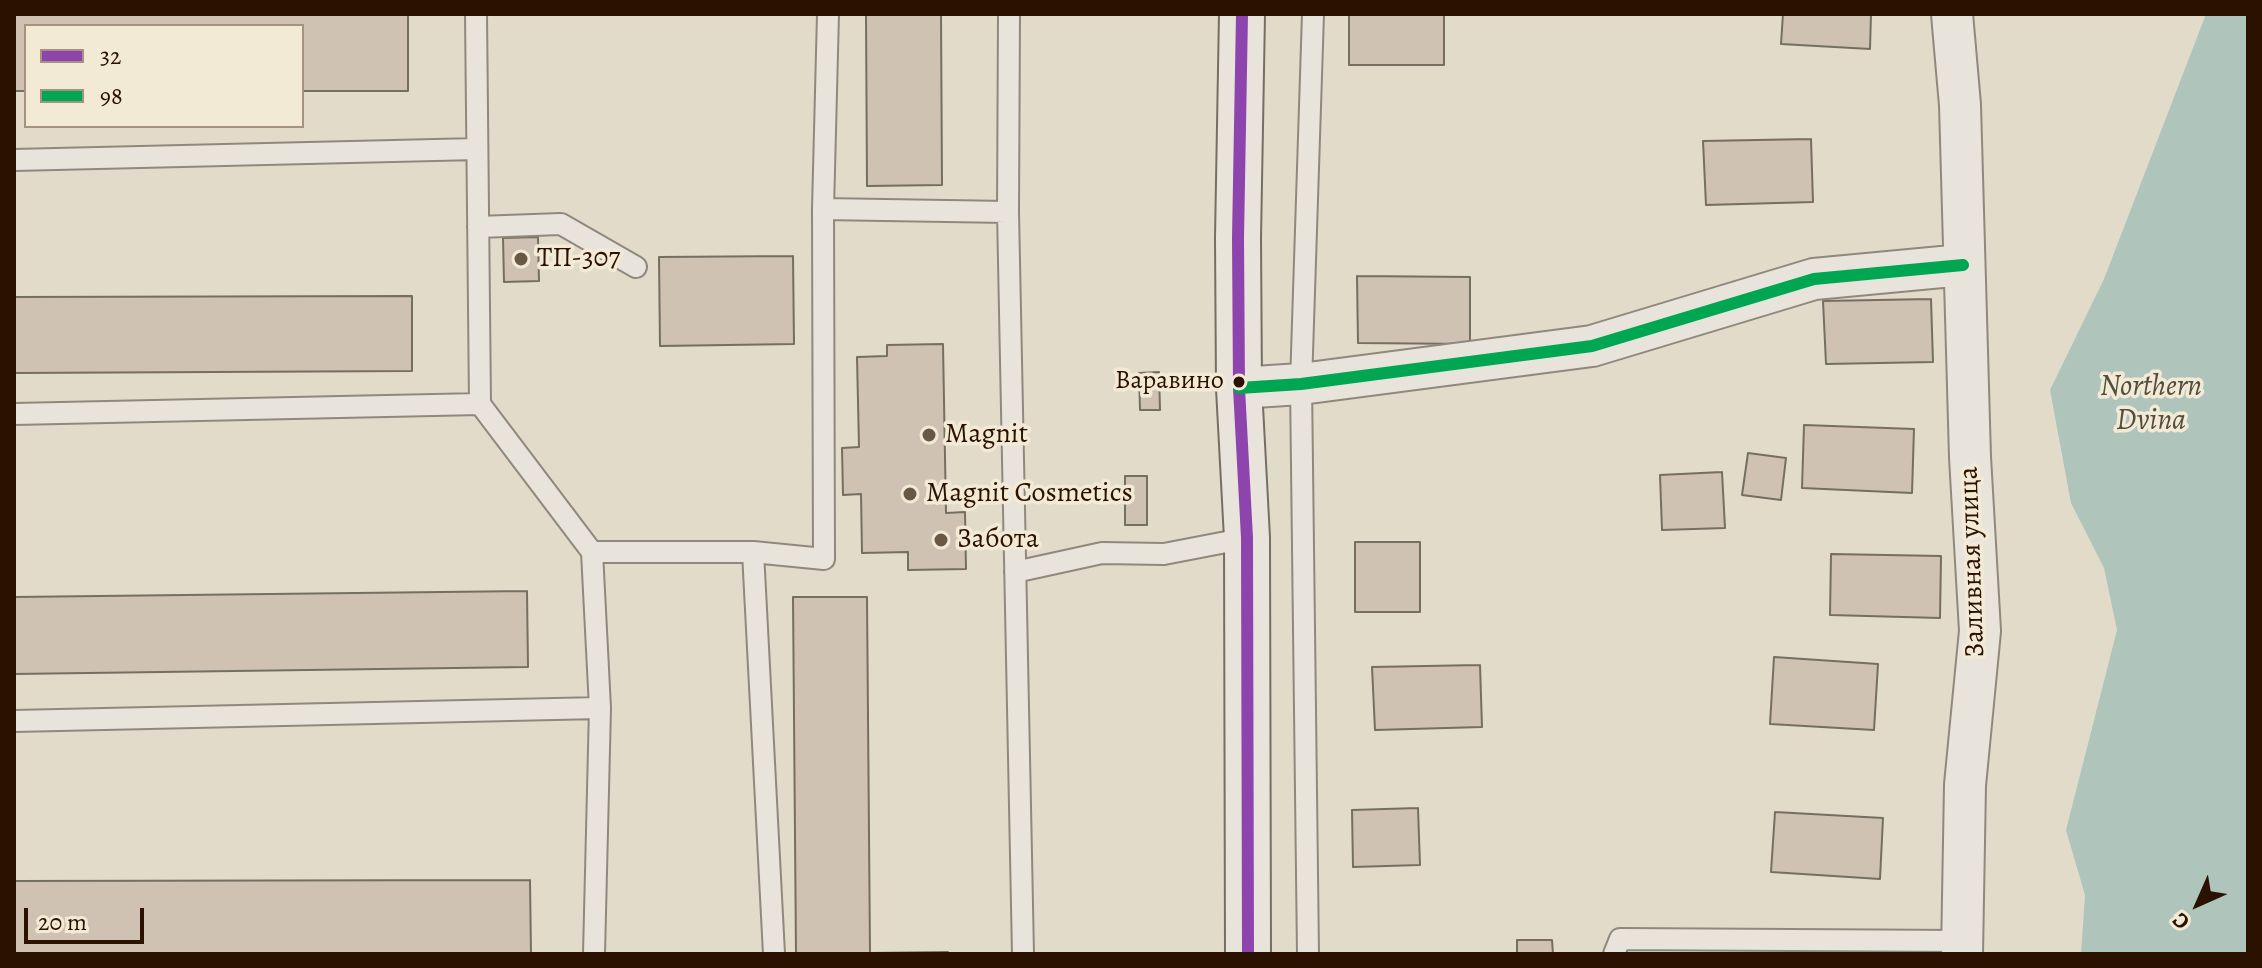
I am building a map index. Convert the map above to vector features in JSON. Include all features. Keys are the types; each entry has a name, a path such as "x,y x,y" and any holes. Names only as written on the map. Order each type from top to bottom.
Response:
{"main road":[{"path":"1242,14 1239,388 1247,538 1248,954"}],"street":[{"name":"Заливная улица","path":"1952,14 1960,105 1963,265 1980,631 1965,785 1962,947"},
{"path":"1239,388 1301,384 1592,346 1814,279 1963,265"}],"lane":[{"path":"476,14 480,404 592,552 600,708 594,954"},
{"path":"592,552 753,552 824,559 823,209 828,14"},
{"path":"1009,14 1008,212 1023,954"},
{"path":"1308,954 1301,384 1313,14"},
{"path":"14,160 477,149"},
{"path":"823,209 1008,212"},
{"path":"478,227 561,224 636,267"},
{"path":"14,414 480,404"},
{"path":"1015,572 1102,553 1164,554 1247,538"},
{"path":"753,552 774,954"},
{"path":"14,721 600,708"},
{"path":"1614,954 1620,939 1962,947"}],"water":[{"name":"Northern Dvina","path":"2206,14 2248,14 2248,954 2081,954 2085,895 2066,830 2117,630 2104,568 2071,503 2050,390 2104,279"}],"building":[{"path":"14,14 408,14 408,91 304,91 304,24 24,24 24,91 14,91"},
{"path":"866,14 941,14 942,185 867,186"},
{"path":"1349,14 1444,14 1444,65 1349,65"},
{"path":"1783,14 1871,14 1870,49 1781,44"},
{"path":"1811,139 1813,202 1706,205 1703,141"},
{"name":"ТП-307","path":"538,237 539,281 504,282 503,238"},
{"path":"793,256 794,344 660,346 659,257"},
{"path":"1357,276 1470,277 1470,344 1358,343"},
{"path":"412,296 412,371 14,373 14,297"},
{"path":"1931,299 1933,362 1826,364 1823,301"},
{"path":"943,344 946,513 965,512 966,569 908,570 908,552 862,553 861,494 843,495 842,448 859,447 857,357 887,356 887,345"},
{"path":"1159,372 1160,410 1140,410 1139,373"},
{"path":"1804,425 1914,429 1912,493 1802,488"},
{"path":"1748,453 1786,458 1781,500 1742,495"},
{"path":"1722,472 1725,528 1662,530 1660,475"},
{"path":"1125,476 1147,476 1147,525 1125,525"},
{"path":"1355,542 1420,542 1420,612 1355,612"},
{"path":"1831,554 1941,556 1940,618 1830,615"},
{"path":"527,591 528,667 14,674 14,597"},
{"path":"793,597 867,597 870,953 796,954"},
{"path":"1774,657 1878,664 1874,730 1770,724"},
{"path":"1480,665 1482,727 1375,730 1372,667"},
{"path":"1418,808 1420,865 1353,867 1352,810"},
{"path":"1775,812 1883,818 1880,879 1771,872"},
{"path":"530,880 531,954 14,954 14,881"},
{"path":"1517,940 1552,940 1553,954 1517,954"},
{"path":"870,953 948,954 870,954"}],"transit line":[{"name":"32","path":"1242,14 1238,238 1239,388 1247,538 1248,954"},
{"name":"98","path":"1239,388 1301,384 1592,346 1814,279 1963,265"}],"place":[{"name":"ТП-307","path":"521,259"},
{"name":"Варавино","path":"1239,382"},
{"name":"Magnit","path":"929,435"},
{"name":"Magnit Cosmetics","path":"910,494"},
{"name":"Забота","path":"941,540"}]}
